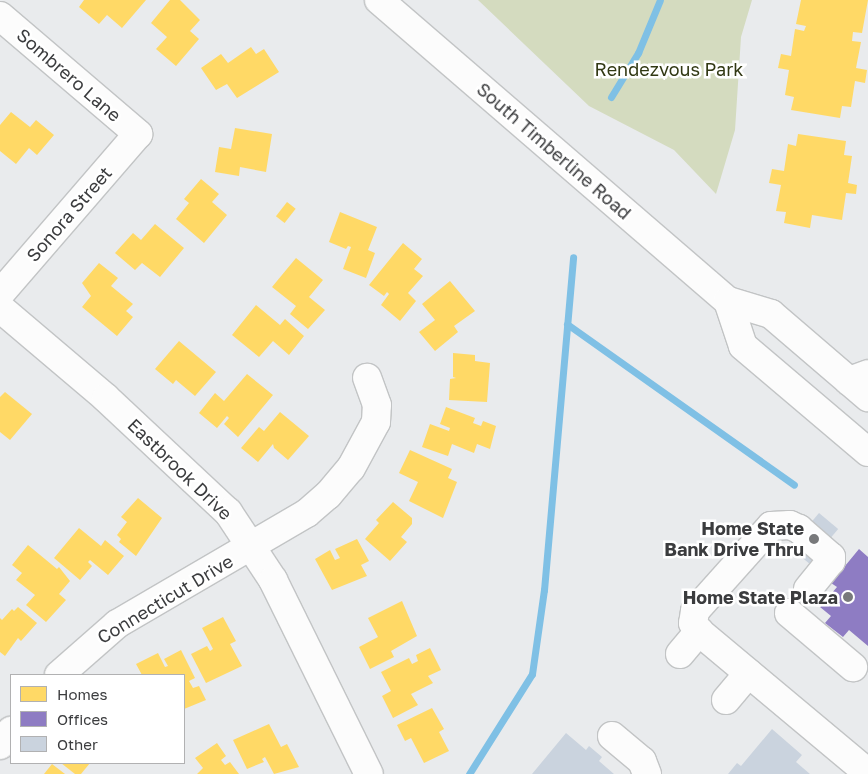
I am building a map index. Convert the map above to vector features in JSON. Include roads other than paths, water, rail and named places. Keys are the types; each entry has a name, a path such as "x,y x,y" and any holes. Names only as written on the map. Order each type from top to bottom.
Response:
{"street":[{"name":"South Timberline Road","path":"379,0 728,302 771,314 862,384"},
{"name":"Sombrero Lane","path":"0,16 138,134"},
{"name":"Sonora Street","path":"0,294 138,134"},
{"path":"728,302 743,346 868,452"},
{"name":"Eastbrook Drive","path":"0,308 202,485 228,512 253,546 273,580 369,774"},
{"name":"Connecticut Drive","path":"60,674 117,624 253,546 306,513 351,468 376,422 377,405 366,378"},
{"path":"808,589 832,561 831,557 799,529 790,525 771,526 694,610 693,622 699,631 868,773"},
{"path":"789,613 853,667"},
{"path":"680,654 699,631"},
{"path":"726,700 748,673"},
{"path":"0,745 10,732"},
{"path":"612,736 642,761 648,774"}],"waterway":[{"path":"611,97 638,53 660,0"},
{"path":"469,774 532,674 544,590 573,257"},
{"path":"567,324 794,485"}],"place":[{"name":"Home State Bank Drive Thru","path":"814,539"},
{"name":"Home State Plaza","path":"848,597"}],"park label":[{"name":"Rendezvous Park","path":"669,69"}]}
